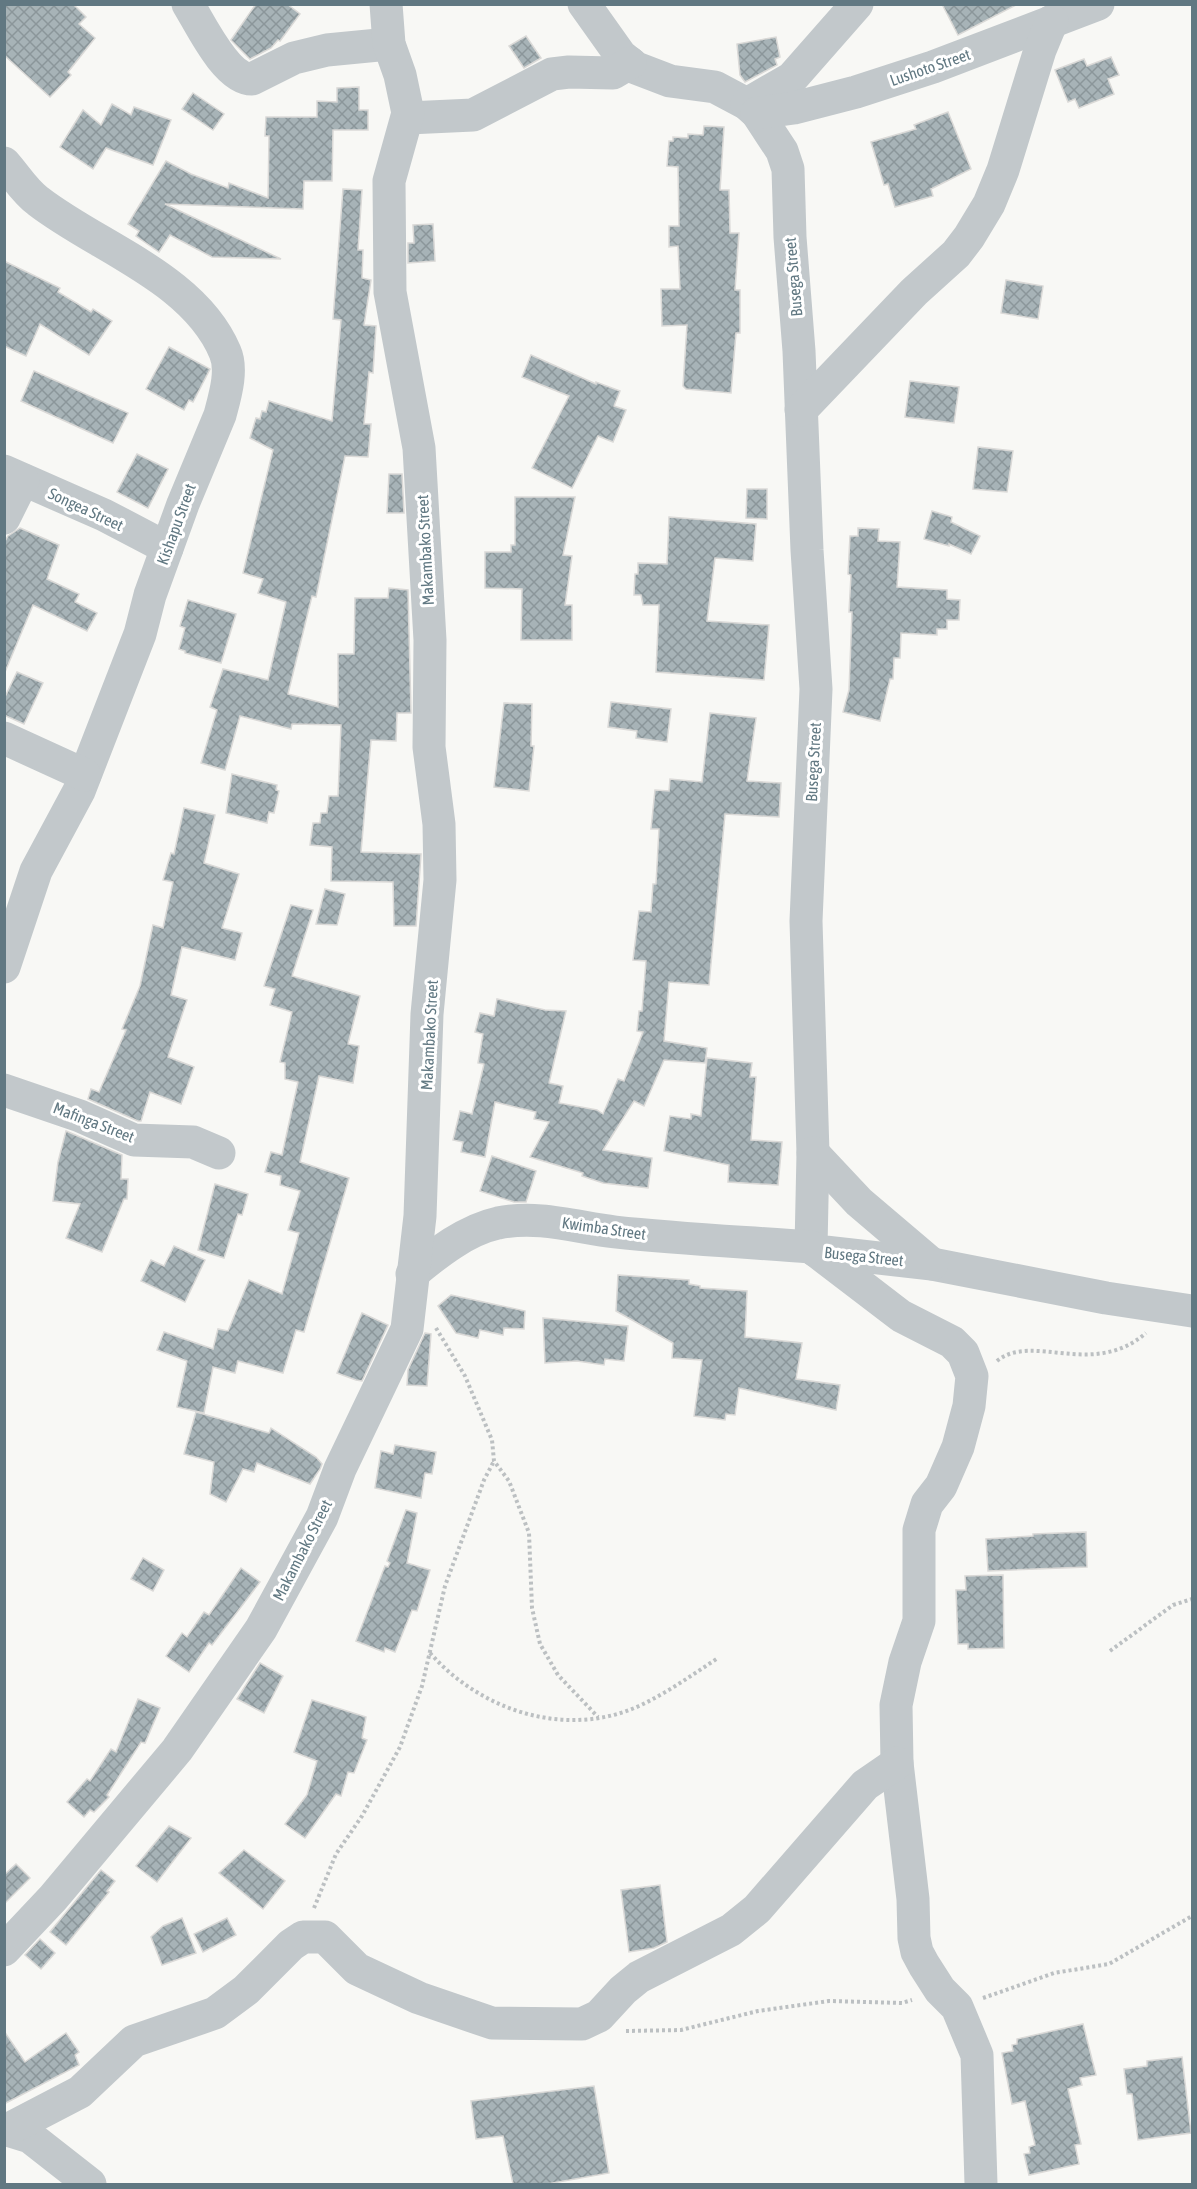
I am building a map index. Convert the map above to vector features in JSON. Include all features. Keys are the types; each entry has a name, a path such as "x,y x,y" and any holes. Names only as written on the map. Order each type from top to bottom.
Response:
{"street":[{"path":"188,4 233,72 246,79 252,79 294,58 316,52 389,44"},
{"name":"Makambako Street","path":"4,1950 60,1890 177,1750 261,1629 322,1517 340,1469 407,1329 420,1216 427,1014 440,880 439,824 429,747 430,640 419,448 390,292 388,262 389,181 408,118 400,75 389,44 386,4"},
{"name":"Busega Street","path":"584,4 621,56 630,63 670,81 715,87 752,109 782,151 788,169 806,540 816,689 806,921 813,1153 813,1249 932,1264 1181,1309"},
{"path":"752,109 792,78 857,4"},
{"name":"Lushoto Street","path":"752,109 794,108 856,92 1007,41 1098,4"},
{"path":"801,410 914,292 956,254 969,237 989,204 1004,170 1040,50 1052,21"},
{"path":"408,118 473,115 552,74 613,73 630,63"},
{"name":"Kishapu Street","path":"4,163 36,200 183,296 214,333 226,353 226,392 220,415 167,548 140,634 84,775 36,871 4,967"},
{"path":"4,518 14,475"},
{"name":"Songea Street","path":"14,475 104,515 167,548"},
{"path":"4,738 84,775"},
{"name":"Mafinga Street","path":"4,1090 80,1116 134,1140 193,1142 219,1153"},
{"path":"813,1153 859,1202 932,1264"},
{"name":"Kwimba Street","path":"412,1285 463,1237 495,1224 520,1220 552,1221 618,1232 813,1249"},
{"path":"813,1249 901,1316 952,1342 963,1353 970,1368 972,1388 958,1447 941,1486 927,1504 919,1530 919,1621 905,1662 896,1705 897,1763 911,1876 916,1945 924,1965 949,1998 977,2055 981,2184"},
{"path":"6,2129 80,2092 134,2041 215,2013 246,1990 291,1945 303,1937 325,1937 357,1969 394,1988 492,2023 582,2024 599,2016 623,1990 639,1977 731,1930 757,1909 864,1785 897,1763"},
{"path":"6,2129 30,2137 90,2184"}],"path":[{"path":"412,1285 465,1376 492,1440 494,1461 509,1480 529,1533 532,1608 540,1644 558,1675 598,1717"},
{"path":"972,1388 999,1359 1011,1352 1037,1351 1095,1356 1118,1350 1139,1339 1181,1309"},
{"path":"303,1937 336,1854 362,1816 400,1748 422,1686 445,1586 484,1480 494,1461"},
{"path":"1110,1651 1173,1605 1192,1599"},
{"path":"429,1653 443,1669 481,1697 536,1717 572,1720 598,1717 637,1707 674,1687 718,1658"},
{"path":"582,2024 602,2031 681,2030 798,2005 829,2001 902,2003 949,1998 1054,1973 1109,1964 1192,1916"}],"building":[{"path":"4,4 73,4 86,17 79,24 95,38 68,72 71,75 50,97 4,55"},
{"path":"256,4 287,4 300,14 280,41 278,40 271,48 250,59 231,40"},
{"path":"942,4 1018,4 958,35"},
{"path":"526,36 541,58 524,68 509,46"},
{"path":"776,37 780,57 775,59 777,65 745,82 740,75 737,44"},
{"path":"1111,57 1119,75 1108,79 1114,94 1079,108 1075,99 1068,102 1055,70 1084,59 1087,66"},
{"path":"359,87 359,110 368,110 368,130 333,130 332,181 304,181 303,209 165,204 281,259 212,257 170,235 159,252 136,236 139,231 128,224 166,161 191,174 228,188 229,183 268,198 269,136 265,136 266,117 317,117 317,101 337,102 337,88"},
{"path":"193,93 224,114 213,130 182,109"},
{"path":"112,104 131,115 134,107 171,120 153,165 106,148 93,169 60,147 83,110 101,125"},
{"path":"948,112 971,169 931,189 933,196 895,207 888,184 884,185 871,142 916,129 914,125"},
{"path":"704,126 724,127 720,190 729,190 730,233 739,233 735,290 740,290 740,333 736,333 731,393 686,389 683,386 687,325 662,326 661,289 680,289 678,246 669,247 669,226 679,226 678,167 667,166 669,141 673,141 673,137 688,138 688,134 703,135"},
{"path":"343,189 362,190 358,250 363,250 362,278 371,280 364,325 376,326 373,373 369,372 364,424 371,424 368,457 345,456 316,597 312,596 288,694 338,707 338,654 354,654 355,598 388,598 389,588 408,590 411,713 397,713 396,741 371,740 361,852 421,854 416,926 394,926 393,882 331,881 332,847 310,845 313,823 320,823 321,813 327,813 329,796 338,796 341,725 292,724 291,729 240,716 225,770 201,763 217,710 210,707 223,669 268,680 286,602 258,593 263,579 243,573 273,450 250,438 256,418 260,419 262,411 266,412 269,401 332,421 341,320 333,319"},
{"path":"433,224 435,261 408,263 408,243 414,243 413,225"},
{"path":"4,261 60,288 58,292 91,312 93,309 112,321 89,355 40,324 26,356 4,346"},
{"path":"1006,280 1043,286 1038,319 1001,313"},
{"path":"169,347 210,369 193,402 189,400 184,410 146,389"},
{"path":"531,355 596,384 596,382 620,391 614,406 626,410 613,442 598,436 572,488 532,468 569,396 522,377"},
{"path":"34,371 128,413 113,443 21,401"},
{"path":"910,381 959,387 954,423 905,417"},
{"path":"978,447 1013,451 1007,492 973,489"},
{"path":"137,454 168,469 148,508 117,492"},
{"path":"389,474 402,474 404,513 387,513"},
{"path":"747,489 767,489 767,519 746,518"},
{"path":"515,497 575,497 563,555 572,556 565,605 572,605 572,640 521,640 522,589 485,588 485,552 511,552 511,545 515,545"},
{"path":"932,511 952,517 951,522 980,536 971,554 949,544 949,546 924,539"},
{"path":"669,517 756,524 753,561 715,558 707,621 769,625 764,680 656,672 659,605 643,605 641,595 634,595 635,574 638,574 638,563 667,564"},
{"path":"20,528 59,545 47,579 79,594 75,602 97,613 87,631 33,605 5,672 4,543 8,536"},
{"path":"858,528 879,529 878,541 900,542 897,587 947,590 947,599 960,600 959,620 947,620 947,629 937,629 937,635 901,633 900,658 894,658 893,679 890,679 880,721 843,712 849,690 852,612 849,612 851,575 848,574 850,536 858,536"},
{"path":"188,600 236,614 221,663 185,653 179,649 185,628 180,626"},
{"path":"17,672 43,683 24,724 4,715 4,699"},
{"path":"611,702 671,709 667,742 636,738 637,731 608,727"},
{"path":"504,703 532,704 531,746 534,746 529,791 494,787"},
{"path":"710,713 756,718 747,781 781,783 779,817 725,814 709,985 669,982 664,1041 707,1048 705,1063 664,1060 644,1106 634,1101 603,1150 652,1158 648,1188 603,1183 582,1176 583,1173 530,1157 549,1122 534,1119 536,1112 495,1102 485,1157 461,1152 463,1142 453,1140 460,1111 472,1114 484,1064 478,1063 483,1034 475,1032 480,1013 494,1016 497,999 545,1010 566,1011 549,1083 563,1086 559,1103 597,1110 603,1114 618,1079 624,1081 643,1032 637,1031 639,1011 642,1011 646,961 633,960 639,911 651,912 653,884 656,884 659,829 651,829 655,790 669,791 670,779 702,782"},
{"path":"232,774 277,785 276,790 279,791 274,813 269,812 267,823 226,813"},
{"path":"184,808 215,815 204,863 239,874 222,928 242,933 235,960 182,947 171,995 187,1000 168,1057 194,1067 181,1104 150,1092 141,1121 138,1121 88,1099 91,1089 99,1092 126,1030 122,1029 140,986 153,925 163,928 173,882 163,880 171,853 174,854"},
{"path":"325,889 345,894 337,925 316,924"},
{"path":"291,905 313,910 292,976 360,996 348,1044 359,1046 353,1083 319,1076 300,1162 349,1178 304,1332 296,1330 283,1373 238,1361 235,1373 213,1367 204,1413 177,1407 187,1361 157,1350 164,1332 213,1349 218,1329 228,1331 249,1280 282,1294 299,1233 288,1230 300,1191 280,1185 281,1176 265,1172 271,1152 282,1155 298,1082 285,1079 285,1063 280,1062 292,1012 270,1005 275,989 264,986"},
{"path":"707,1058 752,1063 750,1077 756,1077 751,1140 782,1142 778,1185 728,1182 729,1165 664,1151 670,1116 691,1119 691,1114 701,1116"},
{"path":"66,1131 122,1155 121,1179 128,1179 127,1199 124,1199 102,1252 66,1238 80,1204 53,1201 58,1162"},
{"path":"492,1156 536,1171 526,1202 514,1202 480,1191"},
{"path":"215,1184 248,1194 242,1215 238,1214 224,1258 198,1250"},
{"path":"174,1246 205,1260 185,1302 141,1281 151,1260 164,1266"},
{"path":"618,1275 689,1280 689,1284 700,1286 700,1288 747,1291 745,1337 802,1343 796,1379 840,1385 836,1410 739,1388 735,1415 726,1414 725,1420 694,1416 702,1360 672,1358 673,1343 616,1311"},
{"path":"451,1295 525,1311 524,1329 504,1328 503,1335 480,1330 478,1338 456,1333 438,1306"},
{"path":"362,1313 388,1325 362,1381 337,1373"},
{"path":"543,1318 628,1326 624,1361 605,1359 604,1365 577,1361 545,1363"},
{"path":"425,1333 431,1334 427,1386 407,1385 408,1370"},
{"path":"196,1412 269,1433 271,1428 316,1457 322,1464 320,1469 310,1484 257,1463 254,1472 243,1469 226,1502 210,1494 214,1462 184,1454"},
{"path":"395,1445 436,1452 432,1474 425,1473 421,1498 375,1488 381,1451 393,1454"},
{"path":"406,1510 417,1513 407,1563 430,1570 417,1611 412,1610 395,1652 385,1648 384,1652 356,1641 385,1566 388,1567 390,1563 387,1561"},
{"path":"1086,1532 1087,1567 988,1571 986,1539"},
{"path":"143,1558 164,1570 153,1591 131,1579"},
{"path":"241,1568 260,1582 212,1645 209,1643 189,1672 166,1656 182,1633 187,1637 204,1612 209,1615"},
{"path":"1003,1575 1004,1648 968,1649 968,1644 958,1644 956,1590 966,1590 965,1576"},
{"path":"260,1663 283,1676 264,1713 237,1699"},
{"path":"138,1699 160,1708 145,1743 141,1742 107,1795 109,1797 94,1812 90,1810 84,1817 67,1802 87,1779 90,1781 111,1749 116,1752"},
{"path":"312,1700 366,1717 362,1738 367,1740 354,1773 348,1772 341,1796 336,1794 305,1838 285,1824 307,1795 317,1761 294,1752"},
{"path":"169,1826 191,1838 157,1882 136,1866"},
{"path":"244,1850 285,1881 263,1909 219,1873"},
{"path":"16,1864 30,1878 4,1904 4,1875"},
{"path":"101,1870 115,1881 107,1891 109,1892 66,1945 50,1932"},
{"path":"660,1885 667,1942 654,1948 629,1952 621,1890"},
{"path":"182,1918 196,1953 162,1965 151,1937 163,1926"},
{"path":"227,1918 236,1935 203,1952 194,1934"},
{"path":"40,1939 55,1953 41,1969 25,1955"},
{"path":"1083,2024 1096,2075 1080,2078 1082,2085 1068,2089 1081,2144 1075,2145 1079,2164 1029,2175 1024,2154 1030,2153 1029,2147 1035,2145 1025,2101 1012,2104 1002,2053 1013,2051 1012,2045 1017,2044 1017,2039"},
{"path":"4,2031 25,2062 66,2033 79,2052 75,2055 79,2065 4,2104"},
{"path":"1182,2057 1191,2133 1138,2140 1132,2094 1127,2094 1124,2069 1147,2066 1147,2061"},
{"path":"594,2086 609,2173 547,2184 513,2184 503,2136 476,2139 471,2101"}]}
